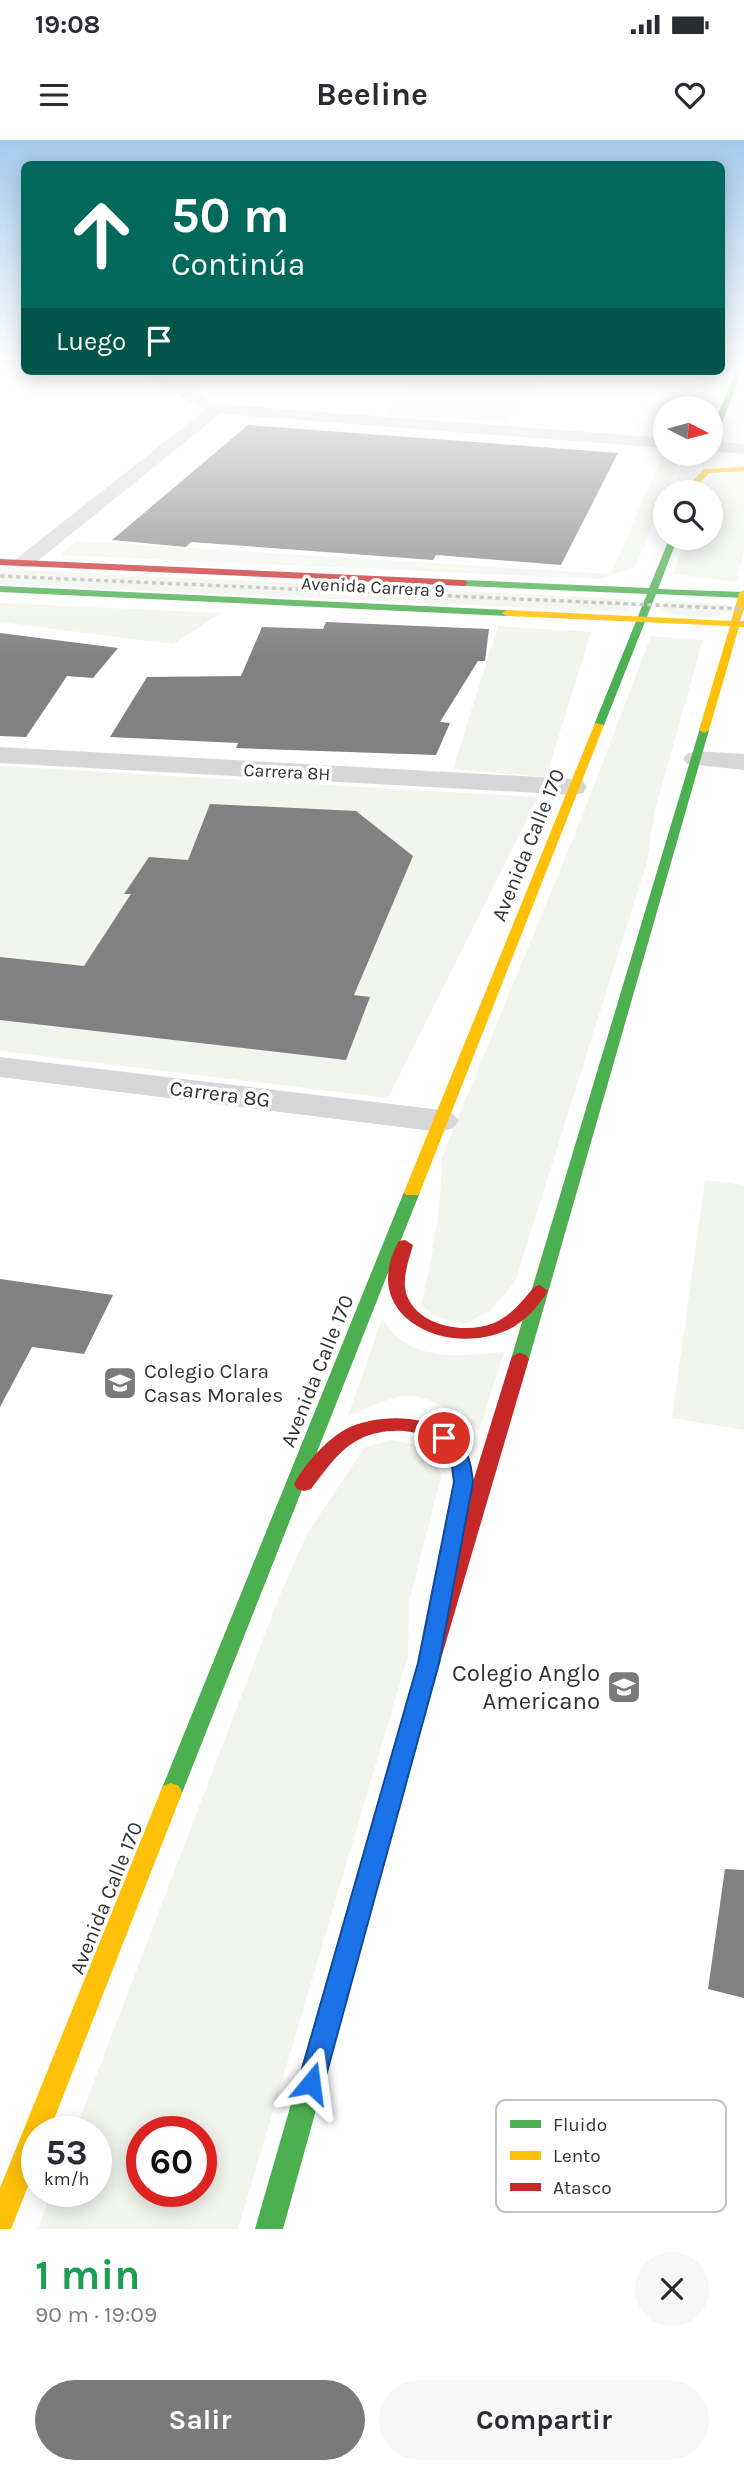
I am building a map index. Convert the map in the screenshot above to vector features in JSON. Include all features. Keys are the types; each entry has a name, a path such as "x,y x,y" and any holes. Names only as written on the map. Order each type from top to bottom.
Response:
{"main road":[{"path":"700,480 707,471 744,469"},
{"name":"Avenida Calle 170","path":"0,2222 284,1506 669,550"},
{"name":"Avenida Carrera 9","path":"0,562 744,594"},
{"name":"Avenida Carrera 9","path":"0,589 740,623"},
{"path":"270,2229 429,1663 726,655 740,623 744,594"},
{"path":"726,655 744,647"},
{"path":"422,1167 398,1274 398,1294 405,1308 424,1324 437,1329 470,1334 494,1330 510,1322 540,1291"},
{"path":"284,1506 338,1446 352,1435 378,1424 404,1423 425,1428 444,1438 461,1457 463,1482 429,1663"}],"street":[{"path":"23,563 148,463"},
{"name":"Carrera 8H","path":"0,755 573,787"},
{"path":"696,760 744,762"},
{"name":"Carrera 8G","path":"0,1067 440,1121"}],"shaded area":[{"path":"658,466 677,466 671,480 653,480 653,523 635,567 600,579 61,555 76,541 611,574"},
{"path":"744,471 744,552 736,582 673,574 681,550 723,550 723,480 708,480 710,474"},
{"path":"0,569 631,601 629,611 625,612 0,584"},
{"path":"665,602 723,604 728,606 727,613 704,617 662,612"},
{"path":"0,603 221,613 173,644 0,622"},
{"path":"498,626 591,632 546,777 453,769"},
{"path":"651,636 703,640 655,809 647,862 515,1282 490,1311 465,1323 437,1317 421,1305 436,1232 442,1157 581,819"},
{"path":"0,766 538,797 388,1098 0,1051"},
{"path":"705,1180 744,1185 744,1430 672,1418"},
{"path":"382,1319 401,1340 424,1351 451,1355 504,1352 479,1430 431,1401 410,1396 386,1400 348,1416"},
{"path":"392,1440 419,1446 431,1453 435,1459 441,1477 409,1601 408,1656 238,2229 38,2229 46,2207 112,2207 112,2116 81,2116 280,1595 307,1534 365,1447"}],"building":[{"path":"202,463 613,463 561,565 436,555 433,560 191,542 186,547 112,540"},
{"path":"326,622 489,629 485,661 478,661 440,722 450,723 436,755 236,748 238,743 110,737 147,677 241,676 262,627 323,629"},
{"path":"0,633 118,648 93,678 67,676 26,737 0,736"},
{"path":"210,804 356,811 413,856 354,995 370,997 346,1060 0,1020 0,957 84,966 131,894 124,894 149,857 188,860"},
{"path":"0,1279 113,1295 84,1354 32,1347 0,1407"},
{"path":"725,1869 744,1870 744,1998 708,1989"}],"railway":[{"path":"0,576 744,609"}],"traffic: fast":[{"path":"599,725 669,550"},
{"path":"464,583 744,595"},
{"path":"0,589 507,613"},
{"path":"520,1359 704,730"},
{"path":"171,1793 412,1192"},
{"path":"269,2229 432,1652"}],"traffic: slow":[{"path":"698,480 707,471 744,469"},
{"path":"704,730 744,593"},
{"path":"507,613 744,624"},
{"path":"412,1192 599,725"},
{"path":"0,2222 171,1793"}],"traffic: jam":[{"path":"0,562 464,583"},
{"path":"405,1245 397,1275 398,1293 404,1306 426,1325 456,1333 487,1331 500,1327 517,1316 540,1291"},
{"path":"432,1652 520,1359"},
{"path":"304,1484 332,1450 353,1434 381,1426 413,1426 443,1436 454,1446 463,1466 462,1493 457,1513"}],"place":[{"name":"Colegio Clara Casas Morales","path":"120,1383"},
{"name":"Colegio Anglo Americano","path":"624,1687"}],"route":[{"path":"311,2083 429,1663 463,1482 461,1457 444,1438"}]}
